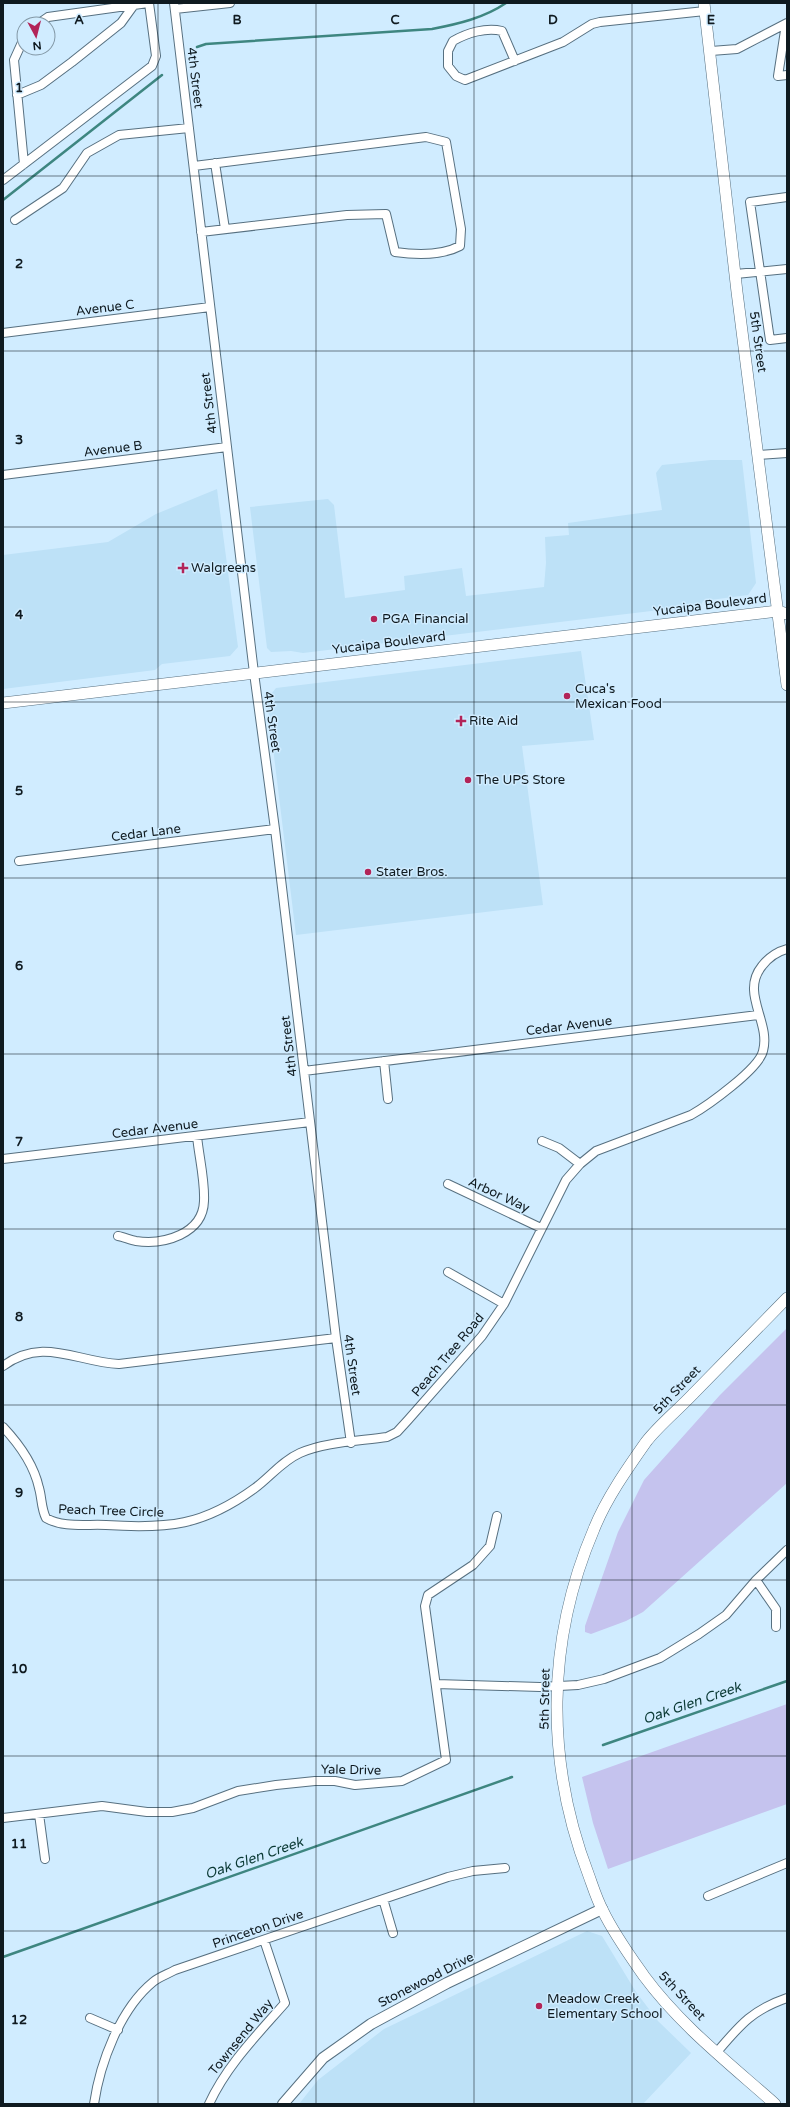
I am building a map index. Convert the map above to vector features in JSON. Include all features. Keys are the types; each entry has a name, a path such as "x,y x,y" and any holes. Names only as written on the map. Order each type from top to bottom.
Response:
{"main road":[{"name":"5th Street","path":"705,7 758,455 784,610 787,685"},
{"name":"Yucaipa Boulevard","path":"3,703 784,610"},
{"name":"5th Street","path":"774,2104 674,2012 646,1978 611,1926 602,1909 580,1853 564,1788 556,1716 561,1645 568,1608 580,1564 595,1526 618,1484 648,1440 787,1298"}],"street":[{"path":"3,180 152,66 156,56 148,3 56,17"},
{"path":"174,6 230,3"},
{"path":"17,95 41,86 122,23 134,5"},
{"name":"4th Street","path":"174,6 226,447 275,830 336,1338 351,1443"},
{"path":"515,61 502,31 493,28 469,34 453,41 447,57 448,66 452,72 460,79 464,80 515,61 563,42 592,24 705,7"},
{"path":"710,51 737,49 787,24"},
{"path":"787,24 778,76 787,75"},
{"path":"16,56 14,60 24,164"},
{"path":"15,220 64,188 87,153 114,138 125,134 189,128"},
{"path":"194,166 426,137 435,138 446,142 461,229 460,246 451,251 414,255 395,252 386,214 347,215 201,232"},
{"path":"215,163 225,229"},
{"path":"787,197 750,202 770,340 787,338"},
{"path":"736,274 787,269"},
{"name":"Avenue C","path":"3,333 210,307"},
{"name":"Avenue B","path":"3,474 226,447"},
{"path":"758,455 787,453"},
{"name":"Cedar Lane","path":"19,861 275,830"},
{"name":"Peach Tree Road","path":"351,1443 387,1437 397,1432 482,1336 504,1304 566,1180 580,1164 596,1151 696,1112 752,1068 763,1052 763,1033 754,995 756,977 767,960 774,954 787,949"},
{"name":"Cedar Avenue","path":"304,1072 758,1015"},
{"path":"384,1061 388,1099"},
{"name":"Cedar Avenue","path":"3,1159 310,1122"},
{"path":"118,1236 136,1241 158,1241 181,1235 194,1226 199,1219 204,1202 197,1136"},
{"path":"542,1141 559,1148 580,1164"},
{"name":"Arbor Way","path":"448,1184 541,1228"},
{"path":"448,1272 504,1304"},
{"path":"3,1366 13,1358 36,1351 64,1352 103,1363 119,1364 336,1338"},
{"name":"Peach Tree Circle","path":"3,1427 29,1462 39,1488 42,1511 46,1518 58,1523 70,1524 153,1527 189,1522 220,1510 238,1500 281,1465 299,1453 316,1447 351,1443"},
{"name":"Yale Drive","path":"3,1818 102,1806 147,1812 172,1812 193,1808 238,1791 276,1785 315,1781 335,1781 355,1785 402,1781 446,1760 425,1606 428,1595 473,1565 490,1546 497,1516"},
{"path":"436,1684 557,1686 592,1682 660,1658 726,1615 756,1580 787,1550"},
{"path":"756,1580 776,1609 776,1627"},
{"path":"39,1814 45,1859"},
{"path":"708,1896 787,1863"},
{"name":"Princeton Drive","path":"94,2104 98,2079 118,2030 136,1999 154,1981 175,1970 473,1870 505,1868"},
{"path":"383,1899 393,1934"},
{"name":"Stonewood Drive","path":"284,2104 323,2058 371,2024 441,1986 602,1909"},
{"name":"Townsend Way","path":"210,2104 218,2084 234,2062 285,2003 264,1940"},
{"path":"717,2052 746,2018 769,2004 787,1998"},
{"path":"90,2018 118,2030"}],"shaded area":[{"path":"711,460 742,460 756,583 748,595 703,601 701,605 303,653 291,651 271,652 267,648 250,507 328,499 334,505 345,598 405,590 404,576 462,568 466,596 544,587 546,563 545,537 569,535 568,523 662,510 656,473 662,465"},
{"path":"217,489 238,647 230,656 162,664 155,670 3,689 3,555 108,542 156,514"},
{"path":"581,651 594,740 522,746 543,905 296,935 267,699 276,688"},
{"path":"787,1328 787,1483 643,1612 626,1621 591,1634 585,1632 585,1626 618,1532 644,1480 720,1395"},
{"path":"787,1704 787,1804 608,1869 593,1823 582,1777"},
{"name":"Meadow Creek Elementary School","path":"587,1931 602,1936 636,1992 658,2021 691,2053 643,2104 299,2104 318,2080 384,2029"}],"waterway":[{"path":"197,47 206,44 432,29 461,23 489,13 506,3"},
{"path":"3,200 162,75"},
{"name":"Oak Glen Creek","path":"603,1745 787,1681"},
{"name":"Oak Glen Creek","path":"3,1957 512,1777"}],"place":[{"name":"Walgreens","path":"183,568"},
{"name":"PGA Financial","path":"374,619"},
{"name":"Cuca's Mexican Food","path":"567,696"},
{"name":"Rite Aid","path":"461,721"},
{"name":"The UPS Store","path":"468,780"},
{"name":"Stater Bros.","path":"368,872"},
{"name":"Meadow Creek Elementary School","path":"539,2006"}]}
